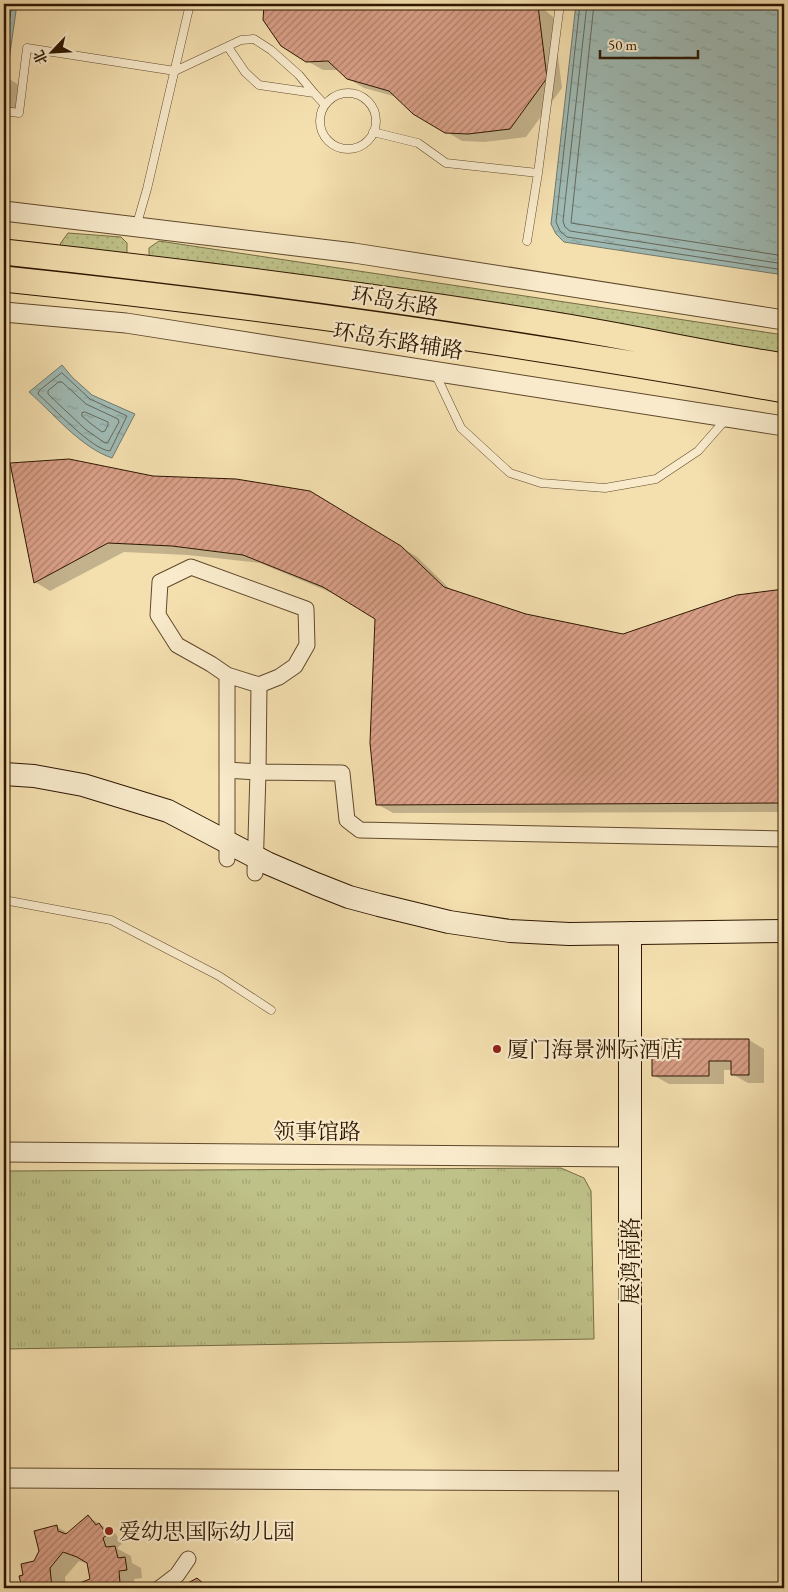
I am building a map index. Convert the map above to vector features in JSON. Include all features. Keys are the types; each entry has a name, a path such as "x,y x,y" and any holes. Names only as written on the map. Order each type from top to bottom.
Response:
{"main road":[{"name":"环岛东路","path":"4,252 359,295 564,326 784,366"},
{"name":"环岛东路","path":"4,279 128,292 366,324 665,369 784,390"},
{"path":"4,774 34,776 83,785 142,802 168,811 227,850"},
{"path":"4,788 80,799 163,824 227,850 256,865 349,897 417,916 510,931 569,934 623,940 784,945"},
{"path":"623,940 784,931"},
{"name":"展鸿南路","path":"615,1588 622,1481 623,940"},
{"name":"展鸿南路","path":"622,1481 630,1588"}],"street":[{"path":"4,211 354,253 784,320"},
{"name":"环岛东路辅路","path":"4,312 126,323 784,426"},
{"path":"191,567 306,610 307,645 295,666 279,677 259,685 227,675 177,645 158,615 160,582 191,567"},
{"path":"227,675 227,850"},
{"path":"256,865 259,685"},
{"path":"227,770 342,774 347,820 360,830 784,839"},
{"name":"领事馆路","path":"4,1152 623,1157"},
{"path":"4,1478 622,1481"},
{"path":"160,1588 177,1575 188,1559"}],"lane":[{"path":"136,227 148,189 190,4"},
{"path":"527,241 538,173 560,4"},
{"path":"4,111 19,113 27,48 175,71 241,40 254,40 271,50 292,69 325,105"},
{"path":"228,47 245,72 259,85 314,93"},
{"path":"339,94 357,95 365,99 375,114 374,132 361,146 352,149 334,146 322,132 321,114 325,105 339,94"},
{"path":"374,132 418,143 446,163 538,173"},
{"path":"434,371 461,428 510,473 541,483 605,488 656,478 698,451 728,417"},
{"path":"4,900 111,920 219,976 271,1010"}],"green space":[{"path":"68,233 121,237 127,243 127,252 122,259 66,252 60,244"},
{"path":"159,241 784,335 784,357 154,263 149,255 149,248"},
{"path":"561,1168 584,1178 591,1191 594,1339 4,1349 4,1177 8,1171"}],"water":[{"path":"4,4 17,4 9,60 4,60"},
{"path":"576,4 784,4 784,275 564,242 556,234 551,224"},
{"path":"62,365 92,395 135,414 112,458 100,453 78,438 29,392"}],"building":[{"path":"264,4 535,4 538,6 547,78 510,129 468,134 445,133 413,114 389,91 347,79 328,61 306,62 281,46 263,20"},
{"path":"4,77 9,78 6,108 4,107"},
{"path":"69,459 153,476 236,479 310,491 401,546 444,587 526,614 623,634 737,595 784,589 784,803 376,805 370,743 375,619 323,587 243,555 172,546 108,543 34,583 10,463"},
{"path":"652,1039 749,1039 749,1075 731,1075 731,1061 709,1061 709,1076 652,1076"},
{"path":"88,1515 96,1525 99,1523 107,1535 103,1538 106,1547 115,1546 118,1558 125,1557 127,1570 119,1571 120,1583 111,1585 111,1588 79,1588 77,1584 90,1579 87,1563 63,1552 50,1568 52,1588 22,1588 19,1576 23,1575 21,1564 34,1561 39,1551 34,1531 57,1525 58,1531 66,1534"},
{"path":"197,1578 205,1585 202,1588 179,1588"}],"place":[{"name":"厦门海景洲际酒店","path":"497,1049"},
{"name":"爱幼思国际幼儿园","path":"109,1531"}]}
